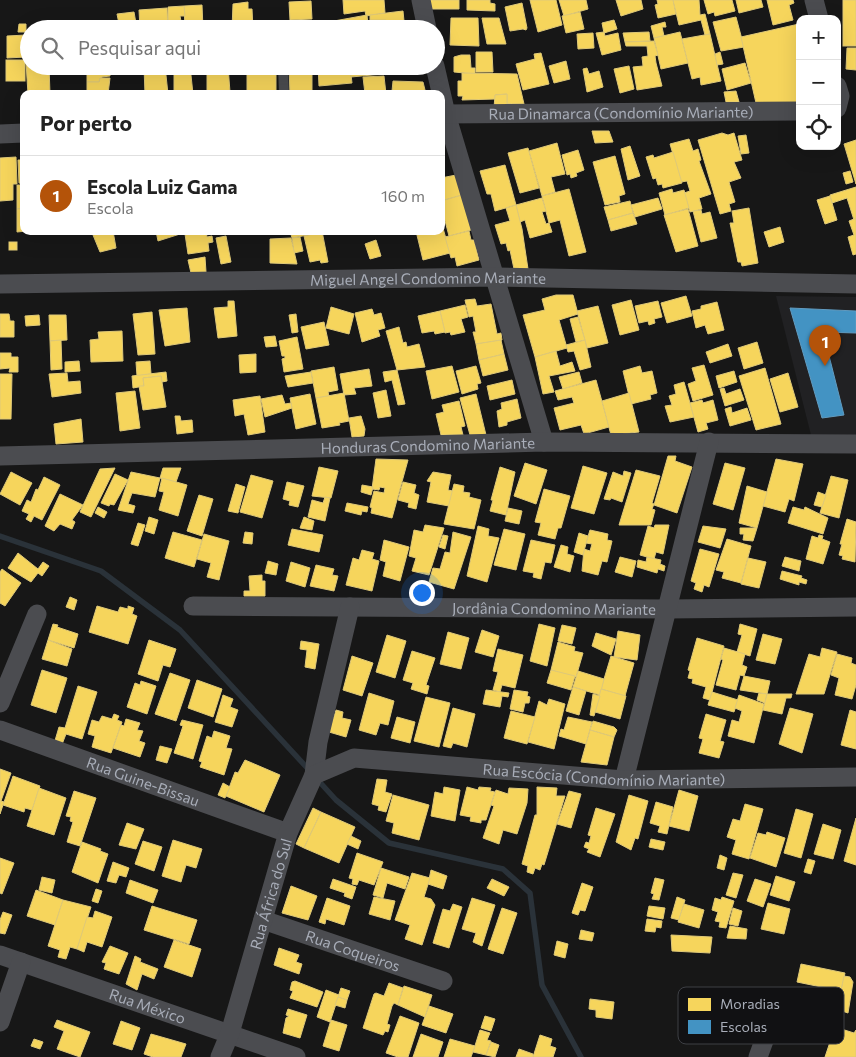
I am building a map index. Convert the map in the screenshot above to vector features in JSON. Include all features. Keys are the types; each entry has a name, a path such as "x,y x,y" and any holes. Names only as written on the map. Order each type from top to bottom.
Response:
{"street":[{"path":"421,0 425,20"},
{"path":"814,0 818,15"},
{"path":"438,75 440,90"},
{"name":"Rua Dinamarca (Condomínio Mariante)","path":"445,114 796,111"},
{"path":"445,117 497,277 544,442"},
{"path":"0,134 20,133"},
{"name":"Miguel Angel Condomino Mariante","path":"0,284 497,277 856,284"},
{"name":"Honduras Condomino Mariante","path":"0,456 544,442 856,444"},
{"path":"624,780 709,442"},
{"name":"Jordânia Condomino Mariante","path":"193,606 668,609 856,607"},
{"name":"Rua África do Sul","path":"220,1057 230,1033 288,833 314,775 318,742 350,607"},
{"path":"0,703 36,614"},
{"name":"Rua Guine-Bissau","path":"0,730 288,833"},
{"name":"Rua Escócia (Condomínio Mariante)","path":"314,775 354,758 624,780 856,777"},
{"name":"Rua Coqueiros","path":"263,920 443,981"},
{"name":"Rua México","path":"0,955 296,1057"},
{"path":"0,1022 21,962"},
{"path":"758,1057 763,1044"}],"lane":[{"path":"283,75 284,90"}],"shaded area":[{"path":"776,296 856,297 856,435 811,435"}],"building: Moradias":[{"path":"343,0 384,0 385,13 366,16 365,11 344,14"},
{"path":"429,0 459,0 459,9 431,9"},
{"path":"467,0 490,0 490,3 495,4 495,11 467,10"},
{"path":"530,0 556,0 562,25 538,32"},
{"path":"559,0 586,0 588,9 564,16"},
{"path":"616,0 641,0 643,9 621,16"},
{"path":"657,0 673,0 676,14 658,18 655,5 658,4"},
{"path":"673,0 699,0 700,15 705,14 710,34 705,35 701,20 679,25"},
{"path":"704,0 732,0 735,11 715,16 714,12 708,14"},
{"path":"736,0 761,0 763,7 739,13"},
{"path":"767,0 793,0 794,3 789,5 793,20 773,25"},
{"path":"843,0 856,0 856,46 843,46"},
{"path":"311,1 312,19 290,20 289,2"},
{"path":"248,2 248,9 252,9 253,20 232,20 233,4"},
{"path":"522,3 527,28 526,30 510,31 505,7"},
{"path":"202,5 203,20 185,20 184,6"},
{"path":"184,6 185,16 180,16 181,20 168,20 168,7"},
{"path":"167,8 168,20 140,20 139,10"},
{"path":"403,11 404,20 370,20 370,15"},
{"path":"134,12 135,20 118,20 117,14"},
{"path":"580,12 584,29 566,33 562,16"},
{"path":"367,15 368,20 340,20"},
{"path":"736,17 744,47 721,51 713,22"},
{"path":"451,18 478,18 479,46 450,45"},
{"path":"482,18 499,18 506,44 487,44"},
{"path":"614,20 617,29 604,33 602,23"},
{"path":"665,22 666,27 662,27 664,36 654,38 651,26"},
{"path":"796,25 796,103 756,103 741,37"},
{"path":"604,32 605,36 618,33 621,50 602,55 596,33"},
{"path":"649,32 650,41 625,42 623,33"},
{"path":"680,32 688,63 661,69 654,38"},
{"path":"593,33 594,48 578,49 577,34"},
{"path":"710,34 721,81 701,85 700,77 692,79 682,39"},
{"path":"20,35 20,57 7,58 7,36"},
{"path":"654,41 658,55 655,56 656,63 662,86 637,90 633,67 643,66 642,57 648,56 647,46 626,46 625,42"},
{"path":"847,48 856,48 856,70 846,69"},
{"path":"476,52 492,52 493,72 476,72"},
{"path":"720,52 723,64 717,65 715,54"},
{"path":"541,53 549,84 523,90 516,64 535,59 534,54"},
{"path":"470,55 471,68 475,68 475,74 454,72 454,57"},
{"path":"6,60 20,60 20,75 25,75 25,81 6,81"},
{"path":"566,61 570,79 554,83 549,66"},
{"path":"745,63 751,83 727,90 722,69"},
{"path":"629,66 634,89 620,93 614,69"},
{"path":"587,68 589,74 599,71 603,87 587,92 583,69"},
{"path":"462,73 517,74 524,104 507,104 507,94 495,95 495,99 462,100 463,96 458,96 458,81 462,81"},
{"path":"27,75 49,75 50,90 28,90"},
{"path":"87,75 110,75 102,77 99,82 87,82"},
{"path":"144,75 166,75 168,90 145,90"},
{"path":"174,75 191,75 193,90 174,90"},
{"path":"207,75 229,75 230,90 207,90"},
{"path":"247,75 276,75 276,90 247,90"},
{"path":"289,75 312,75 312,90 290,90"},
{"path":"318,75 351,75 352,83 319,86"},
{"path":"351,75 372,75 351,77"},
{"path":"384,76 386,90 365,90 363,77"},
{"path":"100,78 110,78 108,90 87,90 87,82 99,82"},
{"path":"393,81 423,82 425,90 392,90"},
{"path":"736,91 739,102 726,102 724,92"},
{"path":"507,94 507,104 511,104 494,108 495,95"},
{"path":"592,131 609,131 613,142 595,143"},
{"path":"722,133 728,135 734,133 742,160 734,162 741,178 729,182 735,202 729,204 731,211 720,214 698,140"},
{"path":"746,135 749,153 741,154 738,136"},
{"path":"689,139 693,151 698,149 701,160 699,161 711,194 699,198 702,209 690,212 684,193 690,191 687,181 681,182 670,144"},
{"path":"856,140 856,184 844,144"},
{"path":"557,143 565,174 551,177 555,192 542,196 529,151"},
{"path":"630,146 640,176 628,180 621,149"},
{"path":"528,148 539,188 520,193 508,153"},
{"path":"578,150 584,170 576,173 577,176 571,178 570,174 567,175 562,155"},
{"path":"673,152 682,183 663,188 662,184 658,185 656,178 653,179 646,157 653,155 654,158"},
{"path":"615,156 625,194 619,196 620,202 605,205 593,162"},
{"path":"16,157 17,184 13,184 13,200 0,201 0,158"},
{"path":"18,160 20,160 20,183"},
{"path":"505,165 516,205 495,211 491,194 487,194 480,171"},
{"path":"850,171 853,182 846,184 843,173"},
{"path":"456,175 462,195 445,200 445,177"},
{"path":"17,185 20,185 20,209 17,209"},
{"path":"856,187 856,219 854,220 847,198 832,203 830,195"},
{"path":"569,189 586,252 569,256 560,220 549,223 542,196"},
{"path":"672,189 673,193 684,190 689,208 665,215 659,193"},
{"path":"462,195 471,230 449,236 445,221 445,200"},
{"path":"830,196 837,220 825,224 817,200"},
{"path":"542,198 546,211 542,212 546,224 549,223 552,232 530,238 525,220 520,222 516,205"},
{"path":"658,198 662,209 635,217 631,205"},
{"path":"630,201 633,213 608,220 604,207"},
{"path":"516,205 528,269 514,269 510,250 508,251 506,243 501,244 495,225 510,221 506,208"},
{"path":"749,208 758,263 742,266 741,262 738,262 730,223 734,223 732,211"},
{"path":"17,209 20,209 20,232 17,232"},
{"path":"688,209 698,246 676,252 664,215"},
{"path":"701,210 702,214 710,212 717,238 701,242 693,211"},
{"path":"633,213 637,224 611,231 608,220"},
{"path":"856,219 856,254 853,255 848,237 854,235 849,221"},
{"path":"780,227 784,242 769,247 764,232"},
{"path":"469,231 471,240 474,240 479,260 457,266 455,257 451,258 445,237"},
{"path":"93,235 114,235 116,248 100,252"},
{"path":"157,235 177,235 158,241"},
{"path":"185,235 212,236 213,242 208,243 209,251 188,254"},
{"path":"291,235 308,235 292,238"},
{"path":"323,235 328,262 321,263 320,260 310,262 304,236"},
{"path":"417,235 445,235 450,253 423,260"},
{"path":"226,236 231,262 221,264 216,238"},
{"path":"300,237 303,251 294,253 292,238"},
{"path":"291,238 297,264 270,263 270,239"},
{"path":"376,240 381,256 370,259 365,244"},
{"path":"9,242 17,242 17,250 9,250"},
{"path":"205,257 206,272 191,273 188,260"},
{"path":"556,295 573,295 578,314 559,320 567,348 535,357 523,315 545,310 542,299"},
{"path":"686,296 692,316 667,323 661,303"},
{"path":"475,299 477,306 491,304 497,334 501,333 502,340 476,344 473,332 476,332 473,316 469,317 465,300"},
{"path":"631,300 639,330 620,335 612,305"},
{"path":"228,301 234,301 237,336 218,338 214,308 228,307"},
{"path":"658,301 662,317 654,319 655,323 649,325 648,321 639,323 635,306"},
{"path":"717,302 724,330 708,334 705,325 696,328 692,311 701,309 701,306"},
{"path":"465,305 468,317 461,319 465,332 451,335 450,332 445,333 440,311"},
{"path":"598,306 608,343 587,348 577,311"},
{"path":"331,307 354,314 349,334 326,328"},
{"path":"187,308 190,342 165,346 159,310"},
{"path":"372,309 374,315 381,313 385,328 378,330 380,336 362,342 355,313"},
{"path":"440,311 445,332 435,334 434,331 422,333 418,316"},
{"path":"152,312 155,354 138,355 133,314"},
{"path":"0,314 9,314 10,321 14,321 14,337 0,337"},
{"path":"296,314 298,332 292,333 289,315"},
{"path":"39,315 40,325 26,326 25,316"},
{"path":"49,315 66,315 67,340 50,341"},
{"path":"578,317 585,340 576,342 570,319"},
{"path":"324,322 329,345 306,349 301,327"},
{"path":"399,327 403,343 406,342 407,347 419,344 425,367 397,370 386,331"},
{"path":"122,331 123,361 91,362 90,340 99,339 98,332"},
{"path":"275,336 277,346 266,347 264,337"},
{"path":"297,337 303,369 284,372 282,359 285,356 282,356 279,341"},
{"path":"61,340 62,369 51,370 50,341"},
{"path":"501,340 504,354 479,360 476,344"},
{"path":"585,340 591,367 580,370 574,351 568,352 566,345"},
{"path":"757,342 763,363 744,369 738,348"},
{"path":"728,344 732,356 710,363 706,352"},
{"path":"556,351 560,366 572,362 575,371 549,376 554,392 543,394 535,357"},
{"path":"0,353 11,353 11,357 18,357 18,372 9,372 10,368 0,369"},
{"path":"256,354 256,372 240,373 239,355"},
{"path":"504,354 508,370 483,376 479,360"},
{"path":"79,361 80,371 65,372 65,362"},
{"path":"150,361 151,374 137,376 136,362"},
{"path":"704,365 713,395 693,401 688,384 696,381 692,368"},
{"path":"452,366 459,392 432,399 426,371"},
{"path":"476,366 481,383 477,384 478,389 462,394 456,371"},
{"path":"640,366 642,373 652,371 657,393 650,395 651,399 631,404 623,371"},
{"path":"334,367 338,390 328,392 329,396 316,398 311,371"},
{"path":"765,368 781,424 756,430 739,376"},
{"path":"369,369 372,386 354,388 356,394 344,395 340,374"},
{"path":"397,370 405,404 398,405 392,380 385,382 383,372"},
{"path":"734,371 737,382 719,388 716,376"},
{"path":"166,372 167,381 162,382 161,376 143,378 144,386 133,388 132,376"},
{"path":"311,372 313,383 288,387 285,376"},
{"path":"579,372 582,383 563,389 559,377"},
{"path":"67,373 68,382 80,381 81,393 52,397 49,374"},
{"path":"788,373 798,407 780,412 770,379"},
{"path":"0,374 12,374 11,419 0,419"},
{"path":"161,376 166,407 143,410 139,386 144,386 143,378"},
{"path":"512,380 515,394 490,400 487,386"},
{"path":"596,380 609,427 584,434 581,425 560,430 554,408 574,403 572,397 558,400 555,391"},
{"path":"684,382 694,417 670,422 665,406 672,405 669,396 676,394 674,385"},
{"path":"724,388 726,394 740,389 744,400 725,406 720,389"},
{"path":"386,390 391,416 378,418 373,393"},
{"path":"135,391 140,428 120,431 116,393"},
{"path":"344,393 349,421 339,423 340,425 322,428 316,398"},
{"path":"629,393 639,432 611,435 602,401"},
{"path":"310,394 316,424 296,429 290,398"},
{"path":"476,394 486,435 470,435 460,398"},
{"path":"282,395 285,404 291,403 292,408 265,417 261,399"},
{"path":"260,396 265,432 248,435 244,414 235,416 233,400"},
{"path":"517,399 521,418 507,422 507,425 499,427 497,411 502,409 501,403"},
{"path":"702,400 703,403 713,400 718,420 706,423 708,429 698,432 690,403"},
{"path":"459,401 465,426 461,427 463,435 441,435 436,414 444,412 442,405"},
{"path":"731,407 732,413 747,408 751,420 730,426 725,409"},
{"path":"175,416 180,416 181,421 192,420 193,432 177,434"},
{"path":"361,416 365,429 364,436 352,437 349,418"},
{"path":"81,419 83,442 56,444 54,424"},
{"path":"668,456 676,456 675,461 692,467 677,513 654,505"},
{"path":"376,459 408,460 392,518 371,513 372,508 370,507 374,491 384,493 385,488 380,487 379,490 372,489"},
{"path":"776,459 803,464 794,501 789,499 785,512 763,506"},
{"path":"525,463 547,470 536,504 514,496"},
{"path":"725,463 745,468 733,510 713,504"},
{"path":"583,466 607,473 594,514 571,508"},
{"path":"319,467 338,471 331,498 312,496"},
{"path":"500,467 515,472 506,515 490,511"},
{"path":"115,468 91,517 80,512 100,469"},
{"path":"163,468 181,468 176,482 160,478"},
{"path":"636,470 660,476 652,503 654,504 652,509 655,510 651,525 619,525"},
{"path":"624,471 631,473 622,502 611,498 610,500 604,499 613,472 623,476"},
{"path":"11,472 32,483 20,505 0,494"},
{"path":"131,472 160,478 155,497 132,493 128,504 135,506 133,513 118,510"},
{"path":"433,472 451,475 448,490 453,491 449,506 427,502 431,482 427,481"},
{"path":"115,474 128,480 114,505 110,504 109,506 101,503"},
{"path":"251,475 273,481 262,518 240,512"},
{"path":"831,476 848,480 839,518 820,513"},
{"path":"44,477 60,485 42,520 34,516 31,522 26,519 29,514 22,511 27,500 31,502 36,489 38,490"},
{"path":"162,478 187,485 178,516 159,510 164,492 159,491"},
{"path":"287,482 304,486 298,507 289,505 290,501 283,499"},
{"path":"403,482 416,485 414,493 419,495 416,509 408,507 409,503 398,500"},
{"path":"236,484 245,487 238,513 228,511"},
{"path":"454,484 464,486 463,492 470,493 469,497 481,500 474,529 444,524"},
{"path":"362,485 373,487 371,495 361,492"},
{"path":"747,486 767,492 757,528 739,523"},
{"path":"544,489 570,496 561,528 558,528 555,539 538,535 541,523 535,522"},
{"path":"818,492 826,495 822,507 814,505"},
{"path":"60,494 83,505 72,520 75,522 72,529 60,524 54,531 45,526"},
{"path":"199,495 213,499 202,536 187,531"},
{"path":"325,497 330,498 325,521 308,517 312,500 323,503"},
{"path":"347,503 368,507 367,512 362,511 361,515 345,511"},
{"path":"98,507 107,512 104,518 95,513"},
{"path":"793,507 804,510 805,507 828,518 823,534 788,523"},
{"path":"508,508 522,511 519,524 505,521"},
{"path":"149,517 158,520 154,534 145,531"},
{"path":"304,517 314,521 312,530 300,528"},
{"path":"847,519 856,522 855,562 842,559 843,556 839,555"},
{"path":"138,523 145,525 138,546 131,544"},
{"path":"425,525 444,528 429,575 412,571 416,558 409,556 414,530 423,532"},
{"path":"655,525 669,525 663,554 656,552 654,559 640,555 648,526 654,528"},
{"path":"478,526 489,529 488,536 499,538 487,582 467,576"},
{"path":"703,526 726,529 720,548 698,542"},
{"path":"740,528 757,528 753,541 743,540 744,534 740,534"},
{"path":"292,529 323,535 319,552 288,545"},
{"path":"504,529 525,534 516,570 494,565"},
{"path":"590,530 608,534 607,540 612,541 607,562 602,561 598,575 582,571 584,549 590,551 592,544 586,543"},
{"path":"173,532 202,540 194,567 165,558"},
{"path":"245,532 253,533 252,544 243,543"},
{"path":"453,532 471,537 454,589 429,582 433,568 440,569 445,552 450,553"},
{"path":"579,533 588,536 583,555 574,552"},
{"path":"204,534 229,541 219,580 207,577 211,563 197,559"},
{"path":"443,535 448,536 445,549 439,547"},
{"path":"819,535 823,536 822,539 830,542 823,564 806,559 812,536 818,538"},
{"path":"727,539 751,546 741,583 722,578 724,572 716,570"},
{"path":"384,540 409,547 400,581 383,576 386,562 380,560"},
{"path":"531,540 555,545 551,563 545,562 541,579 533,577 534,573 523,571"},
{"path":"561,545 568,547 567,554 574,556 570,572 554,567"},
{"path":"700,549 719,554 709,587 704,585 702,592 694,589 696,583 691,581"},
{"path":"362,550 374,553 372,559 379,561 372,591 346,585 353,558 359,560"},
{"path":"18,553 38,569 43,562 49,566 42,576 38,573 31,582 8,568"},
{"path":"620,557 636,561 632,577 615,572"},
{"path":"647,557 661,560 660,564 665,566 664,571 658,569 657,573 637,567 638,560 646,562"},
{"path":"785,557 801,561 799,571 782,566"},
{"path":"748,558 766,562 759,588 741,584"},
{"path":"268,561 278,564 276,575 265,573"},
{"path":"291,562 310,568 305,587 286,581"},
{"path":"316,565 334,569 332,575 338,576 334,591 310,586"},
{"path":"2,569 21,583 5,606 0,603 0,572"},
{"path":"782,571 802,576 801,578 807,580 806,584 799,582 799,585 780,579"},
{"path":"262,575 262,581 265,581 265,596 244,596 244,591 250,591 249,576"},
{"path":"70,597 77,600 74,610 66,607"},
{"path":"97,606 118,612 120,607 128,609 128,606 134,608 132,614 137,616 128,644 89,632"},
{"path":"53,624 78,634 74,648 48,640"},
{"path":"539,624 555,628 547,666 530,661"},
{"path":"740,624 757,629 750,656 737,652 742,635 738,634"},
{"path":"562,625 576,628 572,644 558,641"},
{"path":"482,630 499,636 493,657 475,652"},
{"path":"618,631 640,635 637,660 614,657"},
{"path":"448,632 469,638 461,669 440,664"},
{"path":"596,633 616,639 611,655 592,646"},
{"path":"763,634 782,639 775,664 756,660"},
{"path":"387,635 406,641 395,678 376,672"},
{"path":"697,638 724,646 710,700 703,698 706,687 692,683 693,679 688,678 690,671 688,670"},
{"path":"48,640 72,649 67,666 42,659"},
{"path":"149,640 176,649 170,667 163,665 158,681 138,674"},
{"path":"301,641 319,644 315,669 305,667 307,650 300,649"},
{"path":"558,642 575,647 574,651 583,653 576,677 551,670"},
{"path":"724,648 745,654 742,665 747,667 744,676 740,675 736,690 716,685 723,660 721,659"},
{"path":"822,648 837,652 824,694 796,694 809,654 820,657"},
{"path":"498,649 523,655 515,688 502,685 500,692 493,690 498,672 493,671"},
{"path":"412,651 435,658 426,685 429,686 427,694 411,689 413,683 403,680"},
{"path":"837,654 852,658 851,663 856,665 856,685 852,699 835,695 839,678 831,675"},
{"path":"352,656 373,663 362,696 343,690"},
{"path":"611,656 634,663 625,696 601,689"},
{"path":"42,670 67,678 56,713 31,705"},
{"path":"551,670 575,676 571,690 547,683"},
{"path":"578,671 604,679 600,695 573,687"},
{"path":"170,673 190,680 176,721 155,714"},
{"path":"744,676 770,681 767,694 740,690"},
{"path":"197,680 222,689 213,717 188,708"},
{"path":"141,681 156,686 147,714 127,707 135,683 140,685"},
{"path":"78,686 97,692 82,739 66,734 61,747 54,744 59,727 65,728"},
{"path":"573,687 586,691 579,715 566,711"},
{"path":"601,689 626,696 620,719 595,712"},
{"path":"486,690 509,693 508,697 502,696 500,707 483,704"},
{"path":"514,690 528,692 527,696 530,697 529,703 525,703 523,712 510,709"},
{"path":"712,692 738,700 734,712 708,705"},
{"path":"369,693 394,701 388,725 380,723 376,735 359,730"},
{"path":"759,693 767,694 765,703 757,700"},
{"path":"593,694 600,696 594,716 590,715"},
{"path":"767,694 792,694 791,698 786,698 782,714 763,710"},
{"path":"223,695 233,699 230,707 238,710 232,727 215,722"},
{"path":"739,695 764,704 754,743 728,736 732,720 739,722 742,711 735,708"},
{"path":"426,697 450,703 439,747 414,741"},
{"path":"549,699 565,704 554,749 528,742 539,701 547,705"},
{"path":"453,708 475,714 467,747 453,743 451,748 443,746"},
{"path":"790,708 813,714 802,753 779,744"},
{"path":"336,710 343,712 342,718 351,720 346,737 329,732"},
{"path":"850,710 856,712 856,749 841,745"},
{"path":"511,711 535,717 527,744 504,738"},
{"path":"114,714 119,716 117,720 122,722 111,753 92,747 95,736 88,734 92,720 99,722 102,716 112,719"},
{"path":"706,714 726,720 720,741 724,742 719,758 699,753 703,739 699,738"},
{"path":"397,717 415,722 410,743 391,738"},
{"path":"568,717 592,722 586,744 559,736 561,729 564,730"},
{"path":"126,719 140,723 137,730 143,731 139,741 145,743 140,757 113,748 121,725 124,726"},
{"path":"182,720 203,725 193,759 174,753 183,726 180,725"},
{"path":"593,721 614,727 617,730 614,737 590,730"},
{"path":"590,730 614,737 607,765 581,762"},
{"path":"214,731 230,736 226,748 232,749 224,775 200,767 202,762 199,761 207,736 212,738"},
{"path":"160,746 172,749 167,763 156,760"},
{"path":"245,760 280,775 264,812 226,796 235,772 238,773"},
{"path":"0,769 11,773 1,801 4,802 0,814"},
{"path":"13,776 40,786 32,810 25,808 24,812 3,805"},
{"path":"377,779 387,780 385,792 392,794 386,812 378,810 379,806 372,804"},
{"path":"223,783 230,787 225,798 218,795"},
{"path":"444,787 460,790 455,821 431,816 435,792 443,794"},
{"path":"467,787 478,790 479,787 491,788 490,791 495,792 486,820 481,820 481,823 470,821 471,817 460,815"},
{"path":"537,787 557,788 556,796 565,796 544,865 542,864 540,870 535,868 533,874 527,872 528,866 522,864 535,815 537,815"},
{"path":"39,788 66,798 54,835 27,826"},
{"path":"509,788 528,789 527,803 517,834 503,830 499,844 483,838 494,806 491,805 496,790 508,794"},
{"path":"679,790 698,796 689,831 669,826"},
{"path":"74,791 96,798 80,846 67,842 73,822 70,821 71,817 66,816"},
{"path":"569,791 581,794 571,828 557,824"},
{"path":"393,795 429,805 419,840 392,833 394,823 386,821"},
{"path":"629,795 648,801 638,839 635,838 631,850 616,842"},
{"path":"656,802 673,807 667,834 658,832 660,826 650,823"},
{"path":"745,804 763,809 749,859 732,854 736,840 727,837 733,819 740,821"},
{"path":"313,808 321,812 304,848 296,844"},
{"path":"596,808 615,814 600,857 587,852 589,849 584,847 586,842 589,843 591,836 588,835"},
{"path":"796,809 813,814 801,858 784,853"},
{"path":"321,812 355,827 339,863 304,848"},
{"path":"856,818 856,865 844,861"},
{"path":"127,823 144,829 136,849 119,845"},
{"path":"823,824 841,830 833,859 814,854"},
{"path":"767,832 785,838 776,867 750,858 758,833 766,835"},
{"path":"351,836 361,841 358,849 347,844"},
{"path":"651,839 665,842 663,850 649,847"},
{"path":"173,840 202,849 196,868 186,865 181,882 162,876"},
{"path":"143,841 162,847 154,871 135,864"},
{"path":"82,842 101,849 100,851 108,854 98,883 72,872"},
{"path":"357,853 383,862 374,885 359,880 357,885 352,884 353,879 349,878"},
{"path":"720,855 727,858 724,870 717,868"},
{"path":"0,858 14,863 2,894 0,893"},
{"path":"808,859 815,861 811,874 804,872"},
{"path":"113,862 129,868 126,877 119,875 116,883 107,881"},
{"path":"381,868 409,877 405,889 387,883 383,898 373,895"},
{"path":"431,870 447,876 443,889 428,884"},
{"path":"412,873 430,878 424,897 431,899 435,905 422,945 405,939 410,925 395,920"},
{"path":"733,873 743,875 736,898 726,895"},
{"path":"776,876 795,882 789,901 770,895"},
{"path":"42,877 55,880 52,893 39,890"},
{"path":"655,878 664,880 659,900 652,899 654,894 651,893"},
{"path":"333,879 356,887 352,899 344,896 345,893 330,888"},
{"path":"492,879 509,887 504,896 487,888"},
{"path":"755,879 771,884 763,907 747,901"},
{"path":"130,880 158,890 153,903 126,893"},
{"path":"582,883 593,887 585,911 580,910 578,915 572,913"},
{"path":"291,886 317,896 308,920 282,913"},
{"path":"96,889 102,891 98,903 92,901"},
{"path":"36,890 63,900 55,925 27,916"},
{"path":"374,897 395,901 390,920 369,914"},
{"path":"677,897 685,900 679,920 671,918"},
{"path":"722,897 734,901 726,928 719,927 720,922 715,921 718,912 712,910 715,898 721,900"},
{"path":"327,898 350,906 344,925 326,919 325,924 319,922"},
{"path":"472,898 495,905 482,946 473,942 476,933 462,929"},
{"path":"63,900 91,907 77,949 70,947 66,959 58,957 60,950 48,946"},
{"path":"768,903 790,909 784,934 761,929"},
{"path":"453,904 462,907 449,948 433,943 443,909 450,911"},
{"path":"684,904 704,910 699,928 678,922"},
{"path":"152,906 197,920 189,944 144,930"},
{"path":"649,906 665,908 663,919 647,916"},
{"path":"502,908 517,913 503,954 488,949"},
{"path":"733,908 742,911 738,926 729,924"},
{"path":"95,911 112,917 102,947 87,942 84,952 77,949 87,917 93,918"},
{"path":"3,912 12,915 5,934 0,933 0,920"},
{"path":"647,919 662,921 661,928 656,927 655,932 645,931"},
{"path":"730,926 747,929 746,939 727,938"},
{"path":"581,930 594,933 592,941 579,939"},
{"path":"671,935 712,937 710,953 672,951"},
{"path":"174,940 201,949 192,977 164,967"},
{"path":"557,941 568,944 565,958 554,955"},
{"path":"110,946 128,953 119,974 104,969 106,963 102,962"},
{"path":"279,948 299,955 296,962 302,964 299,974 274,965"},
{"path":"135,956 141,959 140,962 158,969 154,979 142,974 137,990 126,984"},
{"path":"801,964 845,973 842,987 821,987 797,982"},
{"path":"844,976 850,977 853,982 848,1013 844,1012 844,987 842,987"},
{"path":"295,981 323,992 317,1007 290,998 293,991 290,990 292,982"},
{"path":"389,983 403,988 398,1005 394,1003 392,1006 387,1024 390,1025 388,1032 385,1031 383,1035 363,1028 374,994 384,996"},
{"path":"404,986 432,995 425,1017 398,1005"},
{"path":"341,988 350,991 347,1000 338,997"},
{"path":"326,990 339,995 330,1022 317,1017"},
{"path":"338,997 347,1000 345,1008 335,1005"},
{"path":"590,999 614,1002 612,1019 596,1017 596,1010 589,1009"},
{"path":"429,1006 453,1014 446,1033 422,1025"},
{"path":"288,1009 307,1015 300,1038 283,1033 286,1018 289,1016 286,1015"},
{"path":"400,1016 419,1023 408,1057 398,1057 386,1053"},
{"path":"485,1016 495,1019 491,1031 481,1028"},
{"path":"57,1020 90,1032 80,1057 57,1049 64,1031 54,1027"},
{"path":"331,1020 347,1025 339,1051 323,1046"},
{"path":"121,1021 140,1028 132,1050 113,1044"},
{"path":"480,1030 490,1033 487,1040 491,1041 486,1055 473,1052"},
{"path":"844,1030 854,1033 856,1030 856,1057 825,1057 829,1044 844,1044"},
{"path":"151,1034 186,1044 181,1057 153,1057 144,1054"},
{"path":"421,1034 443,1042 438,1057 413,1057"},
{"path":"540,1035 552,1039 550,1046 556,1048 553,1057 533,1057"},
{"path":"34,1039 43,1042 40,1049 31,1046"},
{"path":"450,1039 475,1046 471,1057 444,1057"},
{"path":"491,1042 499,1045 495,1057 486,1055"},
{"path":"519,1049 533,1054 533,1057 516,1057"}],"building: Escolas":[{"path":"790,308 856,311 856,333 823,332 844,415 822,418"}],"waterway":[{"path":"0,536 101,571 180,630 310,771"},
{"path":"316,778 336,800 389,843 503,869 530,893 542,985 581,1057"}],"place":[{"name":"Escola Luiz Gama","path":"825,366"}]}
